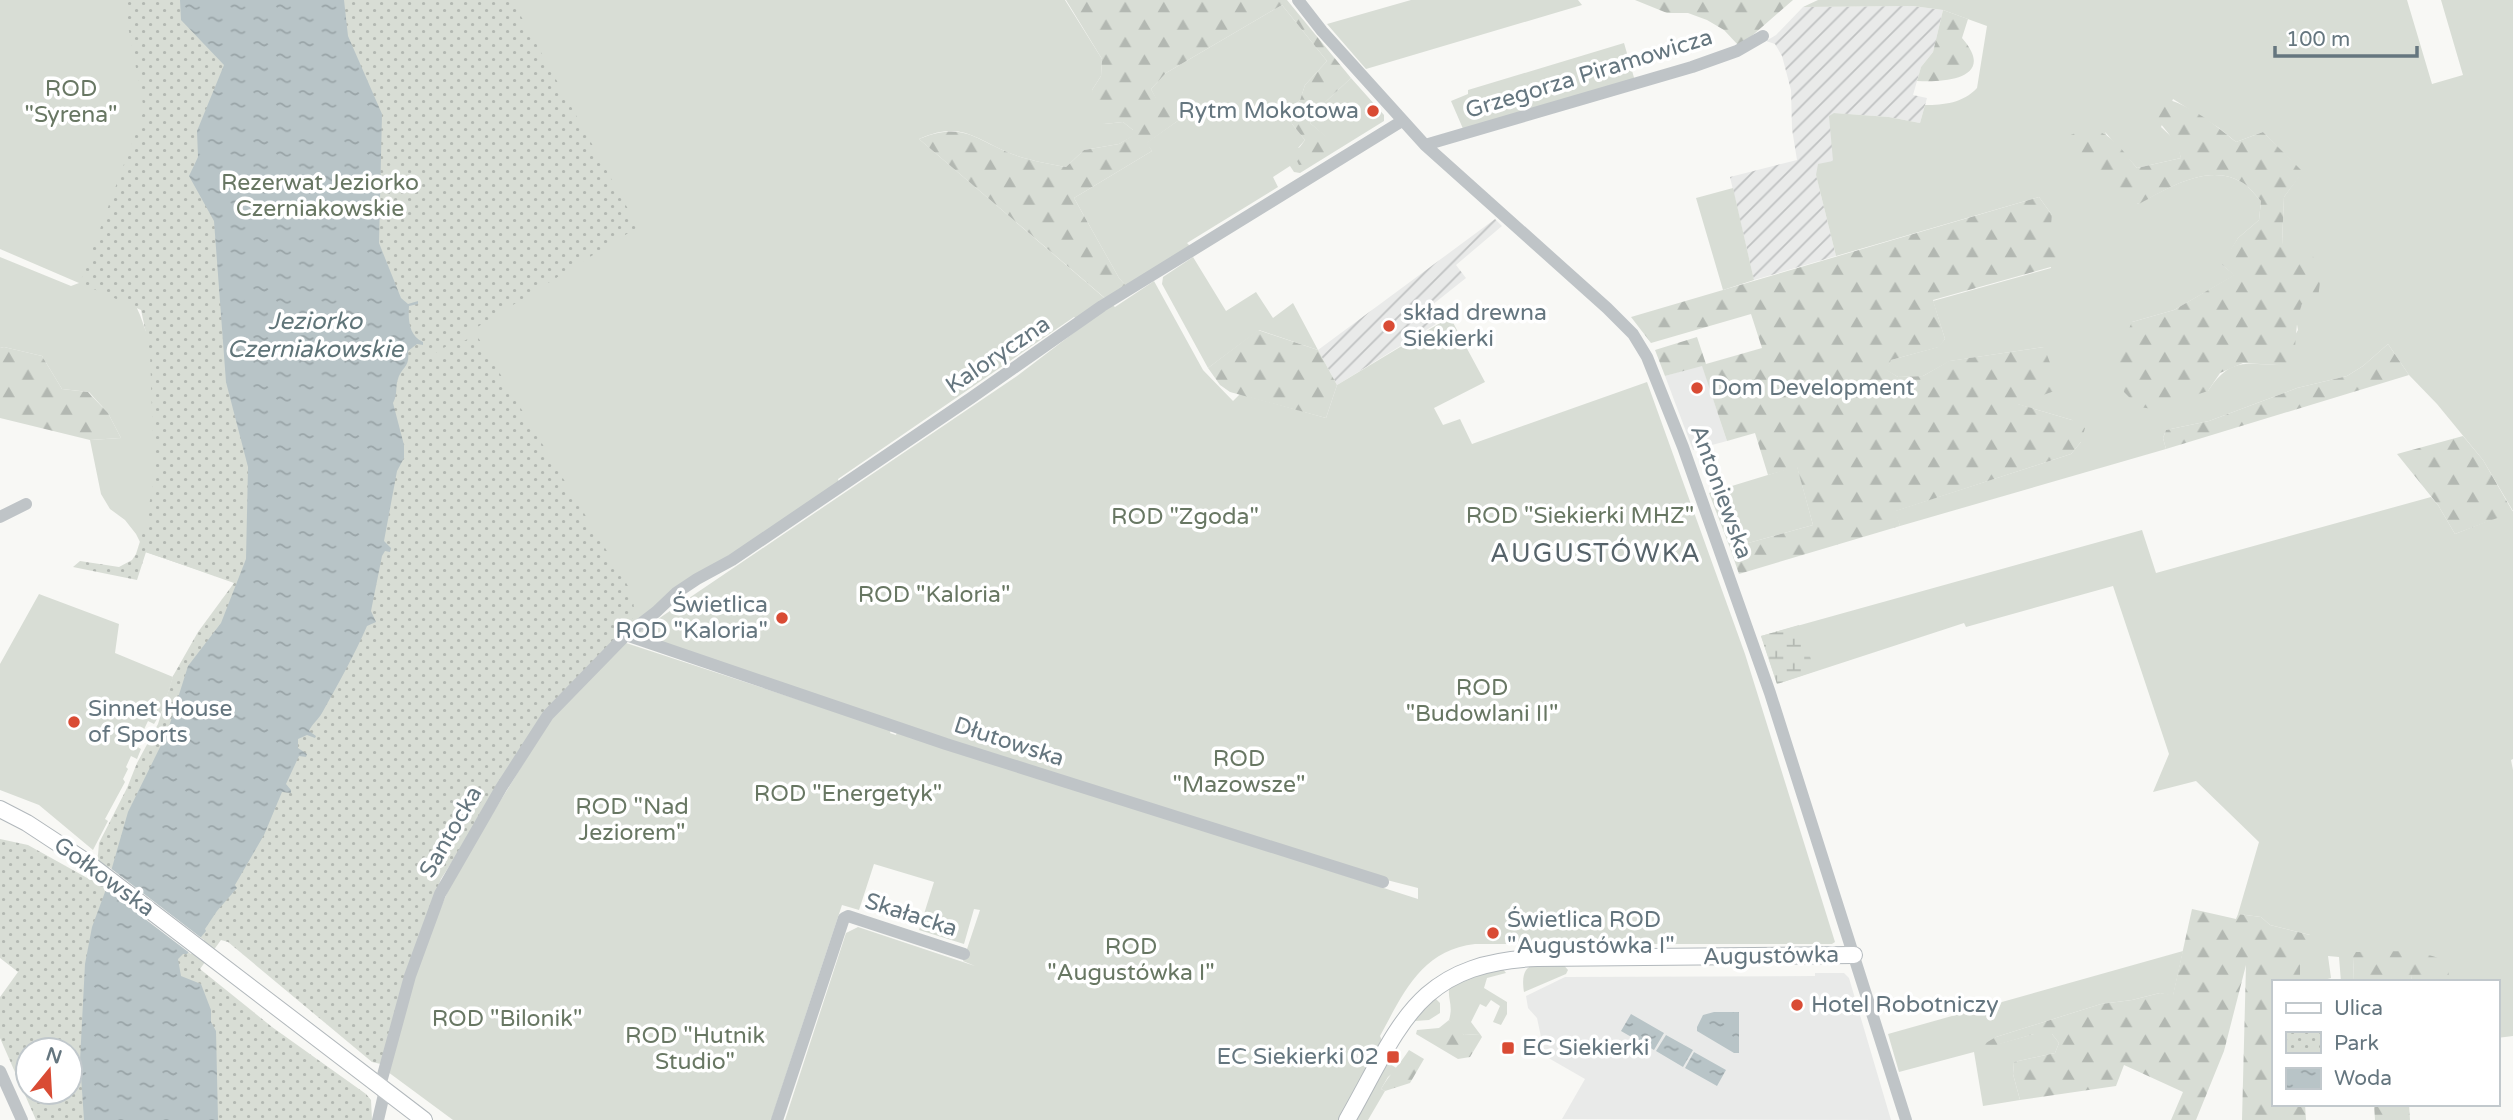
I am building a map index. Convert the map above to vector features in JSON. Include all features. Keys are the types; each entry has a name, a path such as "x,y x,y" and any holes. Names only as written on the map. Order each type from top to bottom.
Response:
{"street":[{"name":"Antoniewska","path":"1298,0 1425,145 1607,308 1633,334 1647,357 1680,439 1770,693 1906,1120"},
{"name":"Grzegorza Piramowicza","path":"1425,145 1692,67 1737,51 1763,36"},
{"name":"Kaloryczna","path":"626,635 696,579 732,560 1017,367 1102,306 1402,121"},
{"path":"0,517 26,504"},
{"name":"Dłutowska","path":"626,635 946,744 1382,883"},
{"name":"Santocka","path":"378,1120 410,976 447,878 548,715 626,635"},
{"name":"Gołkowska","path":"0,809 50,837 94,869 424,1120"},
{"name":"Skałacka","path":"777,1120 846,916 964,954"},
{"name":"Augustówka","path":"1347,1120 1398,1031 1420,1000 1445,980 1479,965 1537,958 1854,955"},
{"path":"0,1071 22,1120"}],"shaded area":[{"path":"1913,6 1943,10 1933,52 1921,67 1913,95 1927,98 1920,123 1889,117 1834,113 1833,161 1816,175 1836,256 1754,280 1730,177 1797,160 1792,129 1791,90 1782,56 1775,44 1766,41 1776,35 1803,7"},
{"path":"1495,219 1502,226 1456,265 1466,278 1427,309 1436,324 1337,385 1318,350"},
{"path":"1702,365 1727,441 1693,450 1665,376"},
{"path":"1815,973 1844,973 1849,978 1891,1120 1562,1119 1585,1079 1545,1056 1537,1018 1528,1008 1526,996 1565,977 1815,976"}],"green space":[{"name":"ROD \"Syrena\"","path":"0,0 180,0 102,288 131,295 237,583 145,552 136,534 125,520 110,509 101,494 90,440 121,438 108,413 89,392 62,389 42,356 0,348 0,257 71,286 79,283 0,249"},
{"name":"Rezerwat Jeziorko Czerniakowskie","path":"123,0 512,0 638,227 434,354 435,358 476,334 628,586 634,610 624,633 549,711 441,879 407,971 385,1065 372,1062 228,942 221,940 200,969 272,1027 366,1094 371,1100 372,1120 36,1120 30,1106 84,1106 84,1036 14,1036 14,1070 0,1038 0,997 18,972 0,958 0,839 28,845 89,879 98,855 99,843 158,724 173,676 198,632 234,583 146,552 137,580 73,567 80,561 119,567 132,560 147,519 154,475 150,352 141,310 80,283 144,110"},
{"path":"374,0 1065,0 1102,59 1101,76 1092,90 1104,124 1123,122 1133,130 1133,136 1119,144 1084,150 1066,167 1018,156 957,131 946,131 919,139 1115,307 1154,281 1203,370 1233,401 1240,394 1326,418 1337,385 1450,317 1485,382 1434,408 1443,425 1460,419 1472,444 1647,382 1745,654 1835,942 1475,944 1456,948 1427,965 1406,990 1380,1036 1383,1043 1338,1120 785,1120 846,933 858,927 975,966 963,961 980,910 974,909 964,944 919,930 934,882 874,864 859,910 842,905 771,1120 453,1120 388,1072 401,1020 427,942 459,868 552,717 623,642 891,730 890,733 896,735 897,732 1418,899 1418,888 1018,763 633,636 1017,376 1084,325 1074,317 838,479 839,483 645,618 632,623 624,633 363,683"},
{"path":"1066,0 1287,0 1351,78 1321,106 1310,123 1328,138 1330,150 1314,163 1299,165 1294,155 1305,140 1292,124 1291,109 1300,100 1305,85 1327,61 1282,5 1166,73 1151,89 1156,98 1170,93 1176,96 1179,120 1147,143 1152,151 1074,198 1119,278 1127,287 1106,299 919,139 934,134 958,132 1018,156 1066,167 1084,150 1119,144 1132,136 1133,130 1123,122 1104,124 1098,121 1092,90 1101,76 1102,59"},
{"path":"1411,0 1578,0 1582,5 1366,69 1327,24"},
{"path":"1635,0 1793,0 1738,45 1724,30 1707,20 1688,13 1667,13"},
{"path":"1818,0 2407,0 2432,84 2463,75 2441,0 2513,0 2513,511 2483,460 2409,375 2388,344 2347,376 2297,388 2209,421 2166,430 2163,438 2166,449 1900,526 1895,511 2071,454 2081,442 2072,420 2017,404 2044,347 1950,361 1923,376 1898,377 1886,370 1891,360 1938,347 1945,339 1933,301 2051,268 2048,234 2052,215 2039,197 1836,256 1816,175 1818,164 1833,161 1829,116 1834,113 1889,117 1920,123 1925,105 1953,102 1966,97 1977,88 1987,26 1943,10 1913,6 1803,7","holes":["2173,99 2236,142 2263,132 2302,172 2284,197 2282,245 2293,248 2302,304 2296,319 2298,330 2277,365 2246,364 2230,368 2208,391 2132,322 2174,310 2235,275 2222,265 2238,238 2259,220 2261,201 2246,185 2219,175 2190,179 2138,204 2105,132 2137,168 2181,158 2177,142 2161,127"]},
{"path":"1282,5 1327,61 1305,85 1300,100 1291,109 1292,124 1305,140 1298,148 1327,138 1310,123 1321,106 1351,78 1384,115 1384,121 1300,173 1294,172 1290,166 1273,177 1278,187 1187,243 1190,246 1127,287 1119,278 1074,198 1152,151 1146,143 1179,120 1156,99 1151,89 1166,73"},
{"path":"1943,10 1968,19 1962,38 1971,51 1974,62 1971,70 1953,79 1917,81 1921,67 1933,52"},
{"path":"1624,43 1635,81 1464,131 1451,101 1468,94 1468,90"},
{"path":"2156,97 2188,108 2236,142 2263,132 2303,172 2284,197 2282,244 2311,252 2321,274 2318,298 2302,304 2294,362 2277,365 2243,363 2220,373 2208,391 2153,409 2139,407 2124,392 2119,366 2122,344 2132,322 2174,310 2234,275 2221,264 2238,238 2259,220 2261,201 2246,185 2219,175 2177,184 2139,204 2093,181 2062,139 2076,133 2097,131 2121,148 2137,168 2181,158 2172,138 2150,110"},
{"path":"1733,188 1754,280 1723,290 1696,198"},
{"path":"2039,197 2052,215 2049,243 2067,242 2074,251 2072,261 1933,300 1945,339 1939,347 1891,360 1887,370 1898,377 1923,376 1949,361 2044,347 2060,389 2018,404 2072,420 2085,428 2081,442 2071,454 1896,511 1900,526 1739,574 1730,548 1813,525 1797,467 1768,475 1755,433 1727,441 1702,366 1665,376 1655,350 1697,337 1706,364 1762,348 1751,314 1651,343 1631,317"},
{"path":"1193,257 1226,311 1256,292 1273,318 1293,303 1318,350 1259,330 1208,368 1162,284 1163,277"},
{"path":"1258,330 1318,350 1337,385 1326,418 1230,392 1220,385 1208,368"},
{"path":"2388,344 2409,375 2166,449 2163,438 2166,430 2209,421 2297,388 2347,376"},
{"path":"0,348 42,356 62,389 88,392 108,413 121,438 90,440 0,418"},
{"path":"2463,436 2483,460 2513,512 2455,534 2438,505 2397,454"},
{"path":"1797,466 1813,525 1730,548 1709,493"},
{"path":"2431,497 2455,534 2513,511 2513,1036 2499,1038 2499,980 2411,980 2414,953 2357,952 2353,957 2354,980 2341,980 2339,957 2328,956 2331,978 2300,980 2300,965 2310,935 2270,925 2261,917 2238,914 2259,842 2196,781 2153,792 2169,754 2113,586 1966,627 1964,623 1777,684 1761,636 2142,530 2156,573"},
{"name":"Sinnet House of Sports","path":"39,594 119,624 115,653 173,677 163,709 154,724 148,721 136,746 141,749 137,759 131,756 123,779 125,782 105,819 108,821 93,850 39,805 0,790 0,664"},
{"path":"1799,625 1815,671 1777,684 1761,636"},
{"path":"2192,909 2236,919 2238,914 2261,917 2270,925 2310,935 2310,953 2300,965 2300,980 2272,980 2272,1106 2305,1106 2306,1120 2242,1120 2246,965 2224,1051 2196,1120 2171,1120 2183,1092 2124,1065 2116,1086 2020,1100 2013,1074 2014,1062 2055,1053 2059,1043 2052,1034 2034,1034 1983,1049 1984,1044 1996,1037 2101,1004 2160,993 2173,995"},
{"path":"2183,951 2173,996 2160,993 2101,1004 1996,1037 1984,1048 2034,1034 2052,1034 2059,1043 2055,1053 2014,1062 2013,1074 2020,1100 1983,1106 1974,1052 1899,1072 1888,1034"},
{"path":"2402,951 2425,954 2446,962 2450,980 2412,975 2411,980 2354,980 2353,957 2356,952"},
{"path":"1562,963 1568,970 1566,974 1524,992 1524,974 1527,969 1537,964"},
{"path":"1502,968 1506,973 1487,978 1484,988 1507,1002 1507,1014 1501,1025 1493,1022 1500,1006 1491,1000 1486,1007 1480,1004 1471,1022 1480,1034 1464,1035 1449,1020 1450,985"},
{"path":"1434,997 1440,1003 1440,1013 1429,1020 1415,1021 1415,1016"},
{"path":"1449,1020 1459,1027 1464,1035 1480,1034 1482,1037 1470,1057 1458,1059 1416,1034 1417,1030 1439,1028"},
{"path":"1409,1050 1424,1059 1410,1083 1385,1091 1381,1089 1387,1079"},
{"path":"1387,1065 1398,1069 1388,1077 1381,1089 1385,1091 1368,1120 1355,1120"},
{"path":"2374,1106 2409,1106 2410,1120 2375,1120"}],"water":[{"name":"Jeziorko Czerniakowskie","path":"180,0 344,0 348,36 382,114 379,243 401,298 408,304 418,301 418,304 409,306 409,322 412,332 423,345 417,344 408,351 408,361 398,379 393,403 404,445 404,458 397,471 384,541 391,548 390,552 385,551 382,556 371,611 376,622 367,626 322,713 310,729 315,738 307,735 298,739 298,748 307,754 306,757 299,756 286,784 291,793 282,792 264,835 235,885 237,888 187,954 178,959 181,976 201,984 211,1010 211,1022 216,1031 218,1120 84,1120 84,1036 81,1036 85,964 92,927 128,812 167,733 188,666 221,623 246,559 248,467 226,382 214,221 189,176 198,157 197,131 224,65 181,20"},
{"path":"1739,1012 1739,1053 1734,1053 1697,1031 1703,1015"},
{"path":"1631,1014 1664,1033 1654,1050 1621,1031"},
{"path":"1666,1035 1693,1050 1683,1067 1656,1051"},
{"path":"1694,1052 1726,1070 1717,1086 1685,1068"}],"pier":[{"path":"109,867 204,940 191,954 103,887"}],"place":[{"name":"Rytm Mokotowa","path":"1373,111"},
{"name":"skład drewna Siekierki","path":"1389,326"},
{"name":"Dom Development","path":"1697,388"},
{"name":"Świetlica ROD \"Kaloria\"","path":"782,618"},
{"name":"Sinnet House of Sports","path":"74,722"},
{"name":"Świetlica ROD \"Augustówka I\"","path":"1493,933"},
{"name":"Hotel Robotniczy","path":"1797,1005"},
{"name":"EC Siekierki","path":"1508,1048"},
{"name":"EC Siekierki 02","path":"1393,1057"}],"district":[{"name":"AUGUSTÓWKA","path":"1596,553"}],"park label":[{"name":"ROD \"Siekierki MHZ\"","path":"1580,516"},
{"name":"ROD \"Zgoda\"","path":"1185,517"},
{"name":"ROD \"Kaloria\"","path":"934,595"},
{"name":"ROD \"Budowlani II\"","path":"1482,701"},
{"name":"ROD \"Mazowsze\"","path":"1239,772"},
{"name":"ROD \"Energetyk\"","path":"848,794"},
{"name":"ROD \"Nad Jeziorem\"","path":"632,820"},
{"name":"ROD \"Augustówka I\"","path":"1131,960"},
{"name":"ROD \"Bilonik\"","path":"507,1019"},
{"name":"ROD \"Hutnik Studio\"","path":"695,1049"}]}
